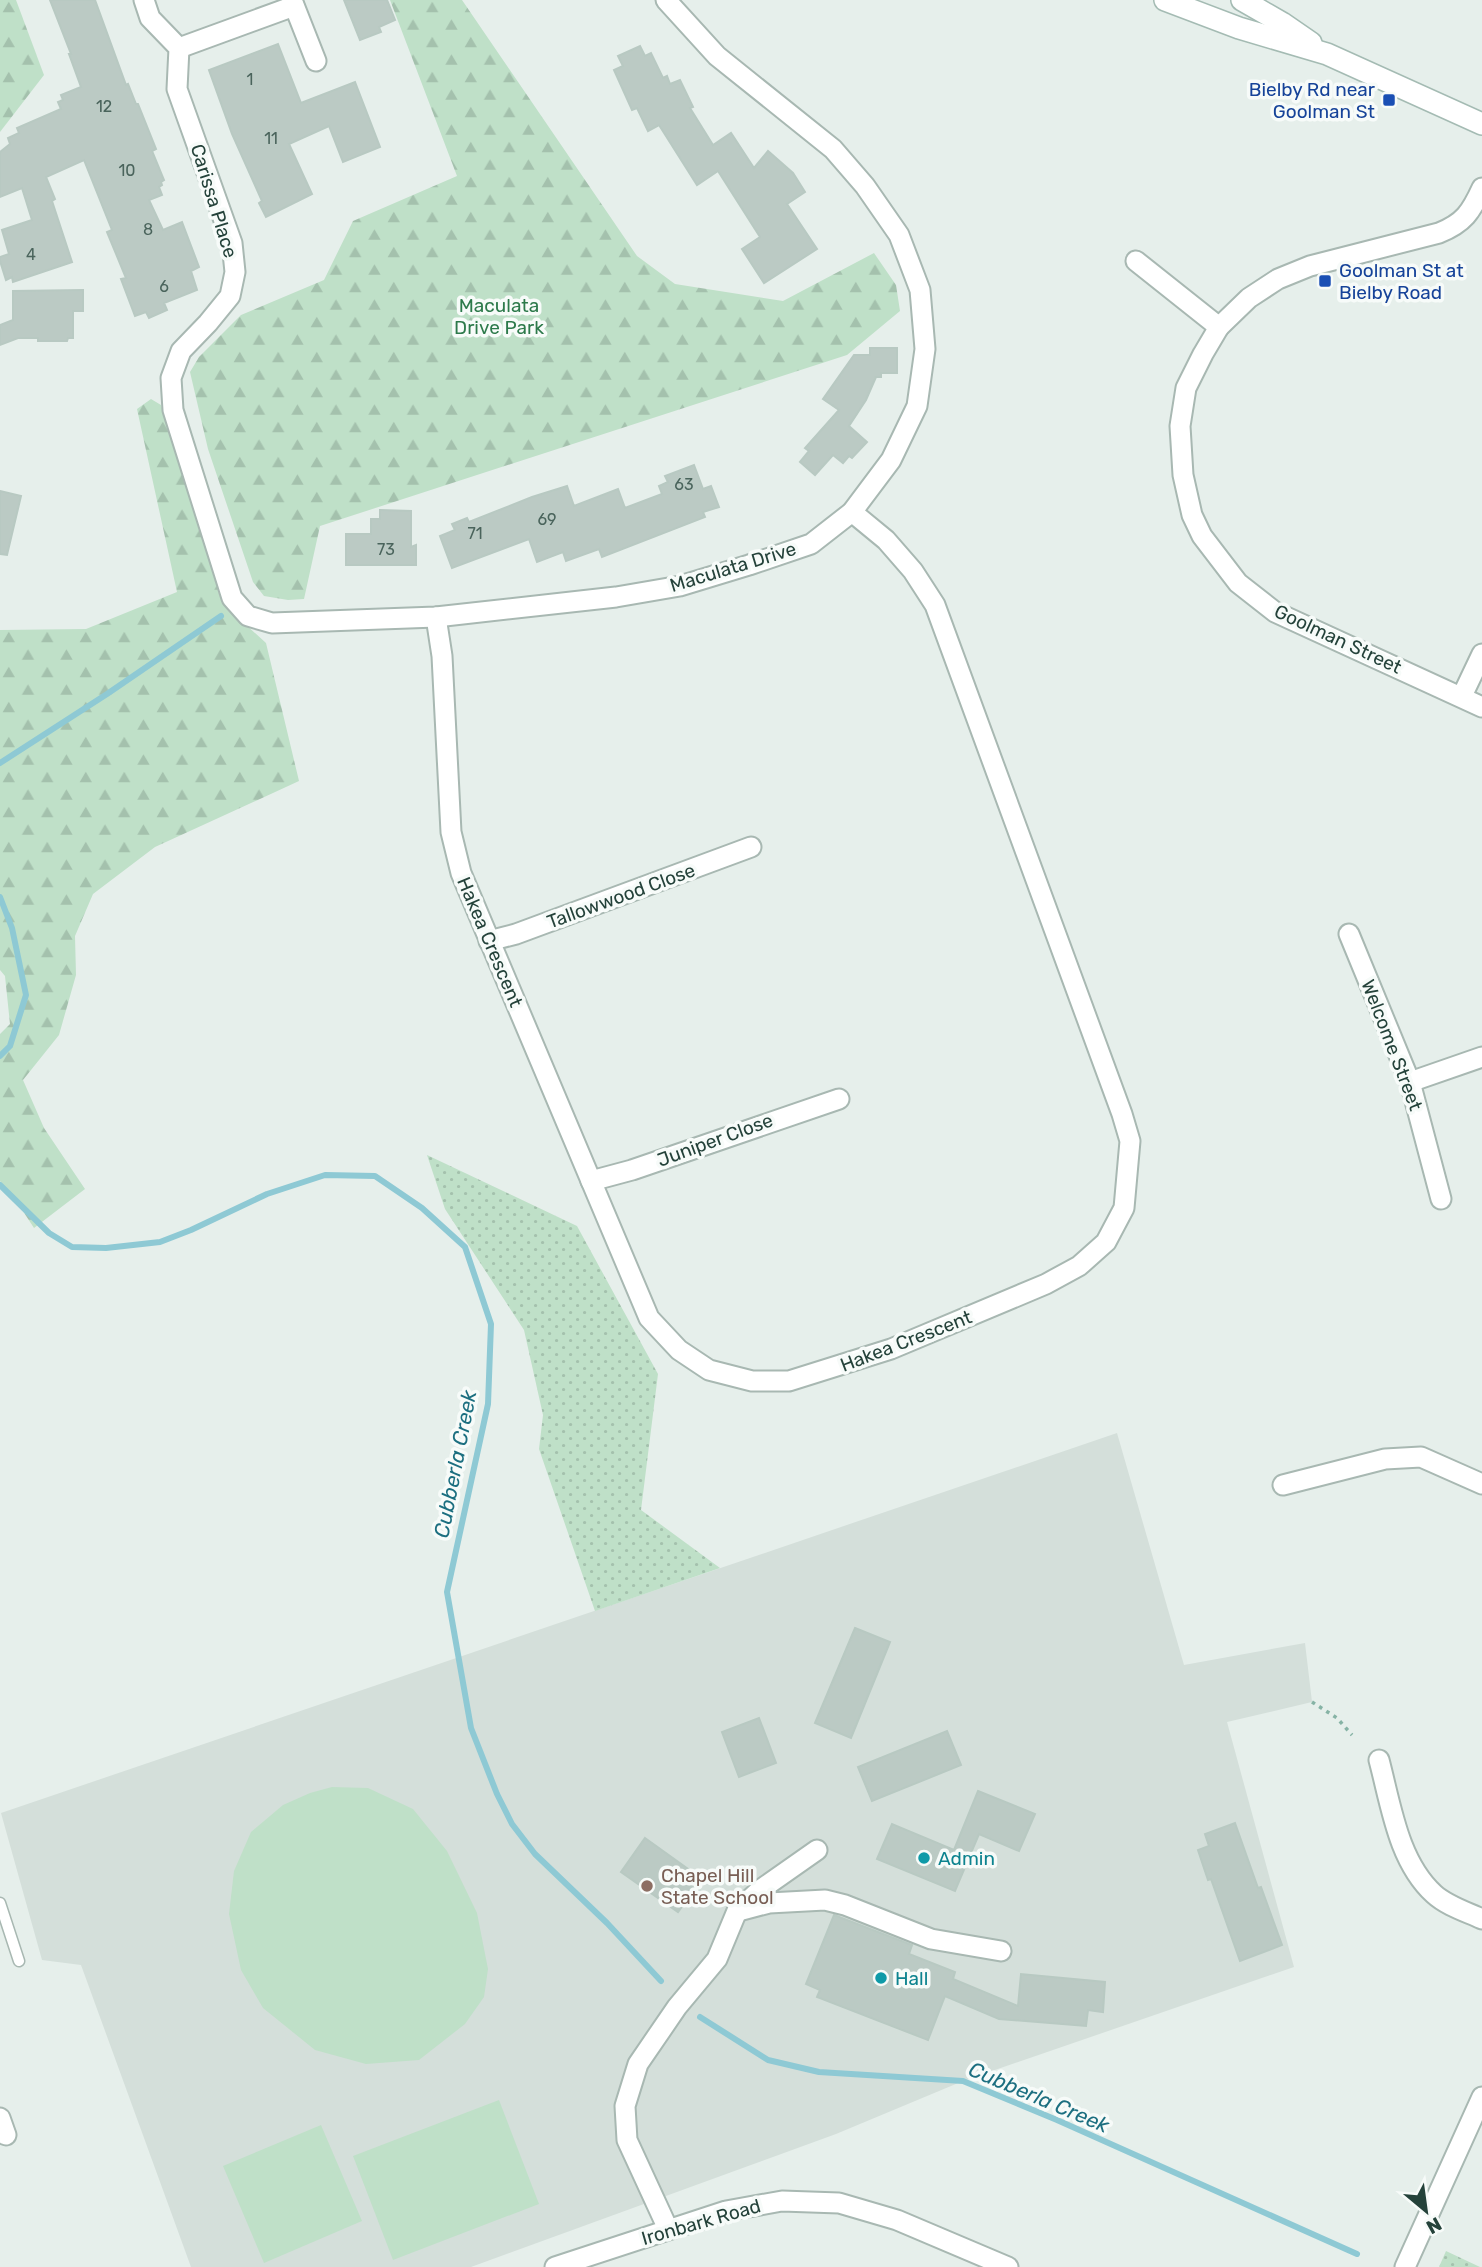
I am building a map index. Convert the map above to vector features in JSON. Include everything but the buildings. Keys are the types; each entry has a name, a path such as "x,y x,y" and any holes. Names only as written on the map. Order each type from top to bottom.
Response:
{"street":[{"path":"144,0 150,18 179,48 293,3 316,61"},
{"name":"Maculata Drive","path":"232,598 248,615 271,624 436,617 616,597 681,586 811,544 852,512 891,460 917,405 925,349 920,290 899,235 865,186 833,149 717,57 666,0"},
{"path":"1165,0 1239,28 1327,54 1482,124"},
{"path":"1242,0 1327,54"},
{"name":"Carissa Place","path":"179,48 177,89 232,243 235,272 230,296 181,351 171,378 173,410 232,598"},
{"name":"Goolman Street","path":"1482,188 1470,212 1458,225 1439,233 1310,266 1278,279 1249,298 1219,327 1203,354 1186,388 1180,426 1183,475 1192,515 1202,536 1238,583 1275,612 1482,707"},
{"path":"1136,261 1219,327"},
{"name":"Hakea Crescent","path":"436,617 442,656 451,832 461,873 649,1318 679,1350 709,1370 751,1381 789,1381 821,1373 891,1349 1046,1284 1079,1266 1106,1242 1124,1208 1129,1172 1129,1140 1122,1114 935,605 913,571 886,540 852,512"},
{"path":"1462,696 1482,653"},
{"name":"Tallowwood Close","path":"489,941 516,934 751,847"},
{"name":"Welcome Street","path":"1349,934 1410,1082 1441,1199"},
{"path":"1410,1082 1482,1057"},
{"name":"Juniper Close","path":"591,1181 632,1170 838,1099"},
{"path":"1283,1485 1385,1459 1421,1457 1482,1484"},
{"path":"1379,1760 1400,1841 1415,1871 1435,1895 1482,1919"},
{"path":"668,2229 627,2140 625,2106 638,2064 677,2007 718,1959 737,1911 760,1890 817,1850"},
{"path":"737,1911 769,1903 825,1900 845,1905 931,1939 1001,1951"},
{"path":"1405,2267 1474,2135 1482,2097"},
{"name":"Ironbark Road","path":"555,2267 726,2211 782,2201 839,2203 898,2220 1008,2267"}],"lane":[{"path":"0,1903 19,1961"}],"path":[{"path":"1312,1702 1337,1718 1352,1735"}],"shaded area":[{"name":"Chapel Hill State School","path":"1117,1433 1184,1665 1305,1643 1312,1702 1227,1722 1294,1967 963,2081 836,2134 471,2267 191,2267 81,1965 42,1960 1,1813"}],"green space":[{"path":"0,0 16,0 44,75 0,132"},
{"name":"Maculata Drive Park","path":"390,0 462,0 637,256 675,284 783,301 874,253 896,285 900,311 847,355 320,526 304,599 288,600 264,596 253,582 208,449 190,372 199,357 241,315 324,280 353,221 457,176"},
{"path":"151,399 161,405 222,603 266,643 299,781 155,847 93,894 75,936 76,975 59,1035 23,1080 44,1128 85,1189 34,1228 0,1181 0,1034 10,1024 5,976 0,970 0,630 86,629 177,592 137,409"},
{"path":"427,1155 577,1226 658,1374 641,1510 720,1568 595,1611 539,1449 543,1415 524,1330 445,1209"},
{"path":"332,1787 368,1788 413,1809 447,1851 477,1913 488,1969 484,1997 465,2024 419,2060 366,2064 315,2050 263,2008 241,1970 229,1914 234,1871 251,1832 283,1805"},
{"path":"499,2100 539,2204 393,2260 353,2156"},
{"path":"321,2125 362,2221 264,2263 223,2166"},
{"path":"1446,2251 1480,2267 1439,2267"}],"waterway":[{"path":"0,763 221,616"},
{"name":"Cubberla Creek","path":"0,897 12,928 26,995 10,1046 0,1056"},
{"name":"Cubberla Creek","path":"0,1185 49,1233 72,1247 106,1248 160,1242 267,1194 325,1175 375,1176 422,1208 465,1247 491,1324 488,1404 447,1592 471,1728 512,1824 535,1854 607,1923 661,1981"},
{"name":"Cubberla Creek","path":"700,2017 768,2060 819,2072 963,2081 1357,2254"}],"place":[{"name":"Bielby Rd near Goolman St","path":"1389,100"},
{"name":"Goolman St at Bielby Road","path":"1325,281"},
{"name":"Admin","path":"924,1858"},
{"name":"Chapel Hill State School","path":"647,1886"},
{"name":"Hall","path":"881,1978"}]}
